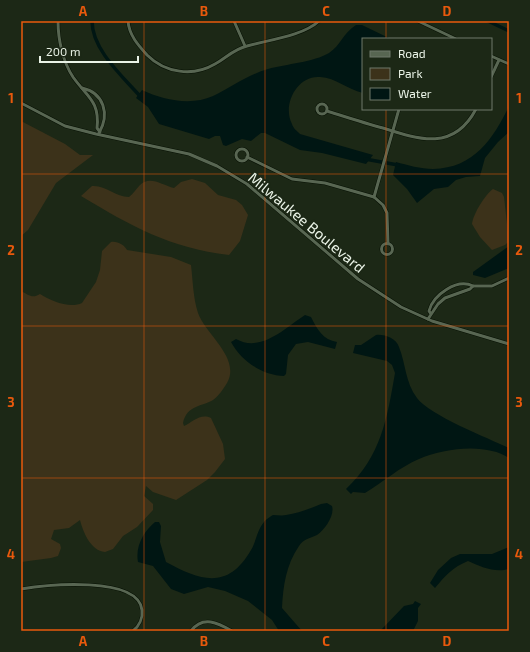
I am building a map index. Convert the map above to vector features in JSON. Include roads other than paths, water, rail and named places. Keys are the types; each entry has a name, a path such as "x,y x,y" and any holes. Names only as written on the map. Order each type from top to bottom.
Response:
{"street":[{"path":"58,21 62,52 70,71 93,101 97,110 97,128 99,133"},
{"path":"128,21 132,36 151,59 165,68 185,72 203,69 245,46 305,30 319,21"},
{"path":"234,21 245,46"},
{"path":"418,21 454,38"},
{"path":"492,56 509,64"},
{"path":"492,75 500,60"},
{"path":"82,88 94,93 100,99 104,108 104,125 99,133"},
{"name":"Milwaukee Boulevard","path":"21,102 65,126 189,154 217,166 247,184 358,279 402,307 428,319 509,344"},
{"path":"97,110 104,108"},
{"path":"374,197 399,110"},
{"path":"327,111 420,139 440,139 448,137 464,126 475,110"},
{"path":"247,157 292,179 325,184 374,197 383,205 387,212 388,244"},
{"path":"431,314 429,311 434,299 442,292 453,287 469,284 473,286 492,286 509,278"},
{"path":"428,319 442,301 454,293 470,289 473,286"},
{"path":"453,287 454,293"},
{"path":"21,589 71,585 126,591 137,598 142,610 140,623 133,631"},
{"path":"191,631 202,623 211,621 232,631"}],"water":[{"path":"356,25 362,25 389,38 362,38 362,93 331,79 320,77 312,78 298,86 290,100 289,116 293,127 300,134 373,155 366,164 322,153 300,150 265,133 261,133 251,141 242,139 226,146 223,145 220,136 215,136 209,139 159,124 148,107 136,98 142,90 168,99 196,101 204,99 268,69 308,61 323,56 333,50"},
{"path":"509,106 509,132 498,142 485,158 480,176 466,177 456,180 448,187 434,189 417,203 407,189 393,175 396,162 419,168 433,169 460,163 471,157 489,140"},
{"path":"509,246 509,268 485,278 473,275 473,272"},
{"path":"305,315 311,317 318,330 324,336 337,342 335,349 308,342 296,344 288,355 286,374 284,376 268,373 253,366 240,355 231,342 236,339 245,343 264,341 281,332"},
{"path":"376,335 383,335 395,341 401,353 410,386 417,398 424,405 446,419 509,448 509,458 496,452 475,448 455,449 436,453 412,462 365,493 353,492 351,494 346,489 367,463 381,436 389,406 395,373 392,365 387,361 353,353 355,345 361,345"},
{"path":"327,503 332,506 333,510 331,518 320,533 305,540 299,546 288,568 284,584 282,608 302,631 279,631 272,620 248,601 225,591 208,587 184,594 171,589 153,566 138,562 137,556 141,539 155,522 159,522 161,526 160,542 166,562 191,574 202,577 213,578 223,576 233,571 242,563 253,547 262,525 268,518 273,515 295,513"},
{"path":"509,547 509,569 493,570 468,561 450,572 435,588 430,583 438,570 451,558 460,554 492,554"},
{"path":"415,601 421,604 418,608 418,621 413,631 380,631 404,606 413,604"}],"waterway":[{"path":"92,21 93,31 102,51 116,70 139,95 142,96"},
{"path":"488,21 509,31"},
{"path":"365,159 398,165"}]}
